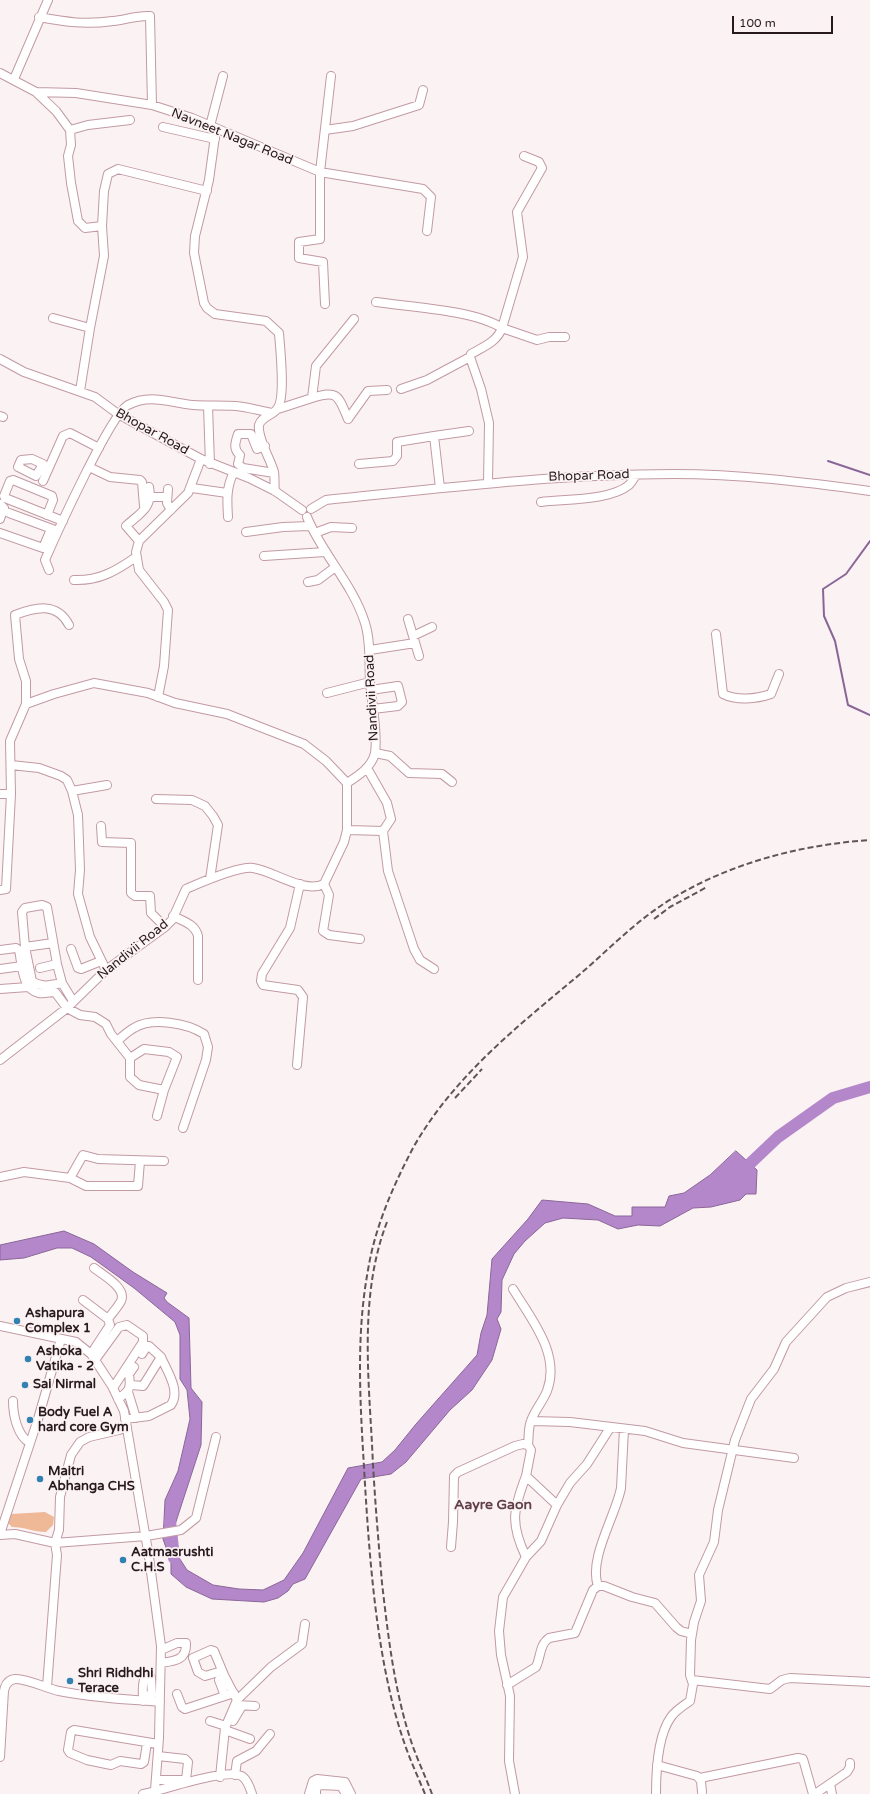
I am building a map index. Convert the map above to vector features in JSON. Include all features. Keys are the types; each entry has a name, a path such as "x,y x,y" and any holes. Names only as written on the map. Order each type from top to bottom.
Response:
{"street":[{"path":"14,79 39,17 48,0"},
{"path":"39,17 77,24 114,21 141,15 150,16 152,105"},
{"name":"Navneet Nagar Road","path":"0,73 14,79 36,92 76,93 152,105 213,128 320,172 423,189 431,197 427,231"},
{"path":"223,76 213,128 215,139 207,190 195,236 194,253 204,303 207,308 214,314 266,320 280,333 282,382 275,411"},
{"path":"325,304 323,262 299,258 299,242 320,239 320,172 331,76"},
{"path":"325,130 353,126 419,105 423,90"},
{"path":"36,92 56,111 70,130 71,145 68,156 78,221 85,228 102,226"},
{"path":"70,130 88,125 130,120"},
{"path":"163,127 215,139"},
{"path":"401,390 427,380 470,357 499,335 523,257 517,212 542,168 539,162 524,156"},
{"path":"80,391 104,256 102,226 104,191 108,174 118,169 207,190"},
{"path":"376,302 468,315 494,323 502,328 538,340 549,337 565,337"},
{"path":"53,318 90,328"},
{"path":"312,398 316,366 354,319"},
{"path":"470,357 481,389 489,423 488,483"},
{"name":"Bhopar Road","path":"0,359 24,372 80,391 99,400 118,414 201,460 250,476 275,491 304,513 306,507 311,509 326,500 544,478 674,474 774,478 870,491"},
{"path":"275,491 274,473 259,425 275,411 327,393 333,394 340,399 348,419 368,391 387,390"},
{"path":"0,533 43,548 54,530 63,521 99,448 118,414 126,405 145,399 164,399 182,404 236,406 275,411"},
{"path":"208,406 210,464"},
{"path":"359,464 393,460 397,456 397,442 469,431"},
{"path":"44,481 44,471 63,436 67,433 70,433 99,448"},
{"path":"265,446 257,449 251,434 238,434 235,449 240,455 238,464 243,468 274,473"},
{"path":"434,436 440,488"},
{"path":"158,697 164,666 168,610 164,602 143,578 139,570 136,557 139,541 192,488 201,460"},
{"path":"89,467 110,478 140,480 142,482 144,506"},
{"path":"228,517 227,493 229,480 234,472"},
{"path":"541,502 572,501 611,493 628,485 636,475"},
{"path":"47,515 53,500 52,496 13,480 10,481 4,497 47,515 63,521"},
{"path":"139,541 126,526 149,505 149,487"},
{"path":"192,488 227,493"},
{"path":"150,497 167,493 167,503 171,510"},
{"path":"0,504 4,508 0,519"},
{"path":"9,513 54,530"},
{"name":"Nandivii Road","path":"304,513 334,568 351,593 365,623 370,650 375,753 367,768 347,783"},
{"path":"246,532 283,527 310,526"},
{"path":"315,533 330,527 352,528"},
{"path":"49,570 45,560 54,530"},
{"path":"264,556 325,552"},
{"path":"74,580 89,581 103,576 119,569 136,557"},
{"path":"308,582 318,580 334,568"},
{"path":"0,890 6,889 11,794 10,741 26,704 26,681 19,659 15,615 38,608 52,609 64,615 69,625"},
{"path":"408,619 419,656"},
{"path":"370,650 414,639 432,627"},
{"path":"716,634 723,694 732,698 762,697 772,694 780,674"},
{"path":"26,704 47,696 94,683 134,690 175,704 227,714 304,744 326,761 347,783 347,830 344,842 324,884 329,895 323,931 329,935 360,939"},
{"path":"327,693 371,686 398,686 402,702 398,706 373,709"},
{"path":"375,753 390,756 410,773 442,774 452,782"},
{"path":"11,766 39,768 61,776 67,780 78,815 80,870 78,894 90,937 106,970"},
{"path":"367,768 391,814 391,819 383,831 388,871 414,949 420,960 434,969"},
{"path":"72,792 107,785"},
{"path":"0,794 11,794"},
{"path":"156,799 192,800 205,806 213,816 218,825 210,879"},
{"path":"101,826 102,842 131,843 131,893 135,896 150,896 151,913 165,927"},
{"path":"347,830 383,831"},
{"name":"Nandivii Road","path":"0,1060 67,1008 106,970 165,927 173,916 186,889 210,879 253,868 300,884 316,887 324,884"},
{"path":"297,1065 303,997 298,990 263,985 261,981 262,974 290,928 300,884"},
{"path":"73,1001 62,983 46,905 25,908 22,912 25,947 32,981 35,984 57,993 67,1008 80,1015 95,1017 102,1020 130,1058 130,1077 139,1085 164,1090"},
{"path":"173,916 192,925 196,930 198,936 198,980"},
{"path":"25,947 53,943"},
{"path":"71,948 78,968 81,969 101,961"},
{"path":"0,950 18,949 28,986 37,993 62,983"},
{"path":"40,968 57,964"},
{"path":"0,969 22,966"},
{"path":"0,989 28,986"},
{"path":"117,1041 134,1027 146,1023 185,1025 204,1034 208,1047 206,1060 183,1128"},
{"path":"130,1058 144,1049 169,1052 177,1057 164,1090 157,1116"},
{"path":"70,1178 84,1155 98,1159 164,1161"},
{"path":"0,1177 24,1172 70,1178 86,1186 138,1186 140,1161"},
{"path":"94,1268 117,1286 121,1293 122,1299 108,1319"},
{"path":"656,1794 658,1756 670,1718 690,1701 692,1680 692,1634 701,1601 699,1575 714,1542 718,1510 738,1431 751,1399 774,1370 786,1342 827,1297 846,1288 870,1282"},
{"path":"513,1289 537,1328 549,1352 551,1374 548,1388 531,1421 528,1445 531,1450 526,1476 517,1501 514,1518 518,1541 526,1557"},
{"path":"84,1300 108,1319 110,1325 93,1357"},
{"path":"93,1357 119,1327 127,1325 143,1336 143,1342 113,1388"},
{"path":"0,1326 76,1342 93,1357 113,1388 118,1399 126,1423 146,1536 161,1650 158,1756 155,1790"},
{"path":"61,1339 30,1443 0,1534 15,1534 55,1543 146,1536 181,1530 196,1518 216,1437"},
{"path":"46,1687 58,1555 55,1543 59,1530 60,1498 71,1455 80,1442 89,1437 136,1418 148,1416 168,1406 174,1401 174,1390 161,1357 150,1346 147,1346 129,1374 129,1388 136,1418"},
{"path":"118,1399 129,1388 143,1386 161,1357"},
{"path":"13,1401 13,1414 25,1440 30,1443"},
{"path":"531,1421 570,1422 654,1433 683,1443 794,1458"},
{"path":"515,1794 509,1761 510,1711 508,1685 501,1655 499,1631 503,1597 526,1557 541,1541 557,1505 610,1428"},
{"path":"598,1586 595,1573 602,1545 621,1488 624,1429"},
{"path":"451,1547 454,1476 458,1472 515,1446 523,1444 528,1445"},
{"path":"526,1476 557,1505"},
{"path":"508,1685 536,1667 542,1644 545,1640 575,1633 593,1590 598,1586 604,1586 632,1597 654,1603 661,1608 676,1627 681,1631 692,1634"},
{"path":"220,1777 227,1729 237,1701 271,1667 302,1644 305,1624"},
{"path":"161,1650 184,1642 186,1651 178,1660 161,1663"},
{"path":"170,1646 171,1661"},
{"path":"222,1671 237,1701"},
{"path":"0,1757 5,1686 16,1678 58,1691 110,1698 143,1698 160,1702"},
{"path":"692,1680 770,1689 782,1680 790,1678 870,1682"},
{"path":"219,1680 225,1696"},
{"path":"177,1694 182,1707 186,1709 225,1696 255,1706"},
{"path":"210,1721 250,1739"},
{"path":"147,1743 144,1762 141,1764 120,1761 111,1765 87,1760 70,1753 68,1750 71,1732 74,1730 158,1744"},
{"path":"236,1774 237,1761 256,1751 270,1734"},
{"path":"156,1780 186,1780 188,1762 185,1759 158,1756"},
{"path":"657,1765 674,1768 700,1778 798,1758 803,1759 814,1794 849,1770 850,1763"},
{"path":"143,1794 182,1785 192,1780 236,1774 243,1777 247,1782 252,1794"},
{"path":"700,1778 702,1792"},
{"path":"309,1794 313,1781 317,1779 345,1782 351,1794"},
{"path":"830,1784 832,1794"},
{"path":"316,1794 316,1788 320,1785 341,1786 346,1794"}],"shaded area":[{"path":"736,1151 757,1170 756,1194 746,1194 740,1200 711,1207 693,1208 660,1226 638,1225 618,1229 598,1220 563,1218 545,1223 525,1241 514,1254 502,1280 501,1312 497,1319 501,1329 492,1360 472,1390 450,1410 406,1462 391,1474 361,1479 305,1579 293,1584 288,1591 278,1598 264,1602 212,1599 186,1587 171,1574 171,1562 163,1539 165,1500 178,1471 190,1419 187,1390 180,1379 180,1335 175,1322 134,1288 91,1257 72,1248 57,1248 24,1258 0,1260 0,1245 64,1231 94,1244 133,1272 167,1293 164,1298 167,1302 189,1318 191,1388 202,1402 201,1445 171,1537 176,1553 187,1570 213,1585 239,1589 263,1590 284,1580 303,1553 348,1468 382,1462 395,1450 477,1355 481,1333 487,1315 492,1259 528,1219 542,1200 588,1204 615,1216 632,1216 632,1207 665,1207 669,1196 684,1193 710,1175"},
{"path":"45,1512 54,1517 53,1525 46,1532 12,1527 7,1522 11,1514"}],"waterway":[{"path":"828,461 870,475"},
{"path":"870,541 846,574 823,589 824,616 835,641 848,705 870,715"},
{"path":"739,1174 778,1137 833,1098 870,1087"},
{"path":"170,1521 174,1558"}],"railway":[{"path":"425,1794 406,1749 394,1710 380,1642 371,1571 361,1418 360,1343 364,1294 375,1238 399,1177 413,1148 429,1122 447,1098 488,1054 510,1033 632,928 665,903 688,889 713,877 763,859 816,846 870,840"},
{"path":"654,919 670,907 707,887"},
{"path":"455,1098 482,1069"},
{"path":"387,1222 378,1249 373,1276 369,1304 368,1332 369,1388 374,1479 382,1583 389,1642 404,1719 415,1752 432,1794"}],"place":[{"name":"Ashapura Complex 1","path":"17,1321"},
{"name":"Ashoka Vatika - 2","path":"28,1359"},
{"name":"Sai Nirmal","path":"25,1385"},
{"name":"Body Fuel A hard core Gym","path":"30,1420"},
{"name":"Maitri Abhanga CHS","path":"40,1479"},
{"name":"Aatmasrushti C.H.S","path":"123,1560"},
{"name":"Shri Ridhdhi Terace","path":"70,1681"}],"district":[{"name":"Aayre Gaon","path":"493,1505"}]}
